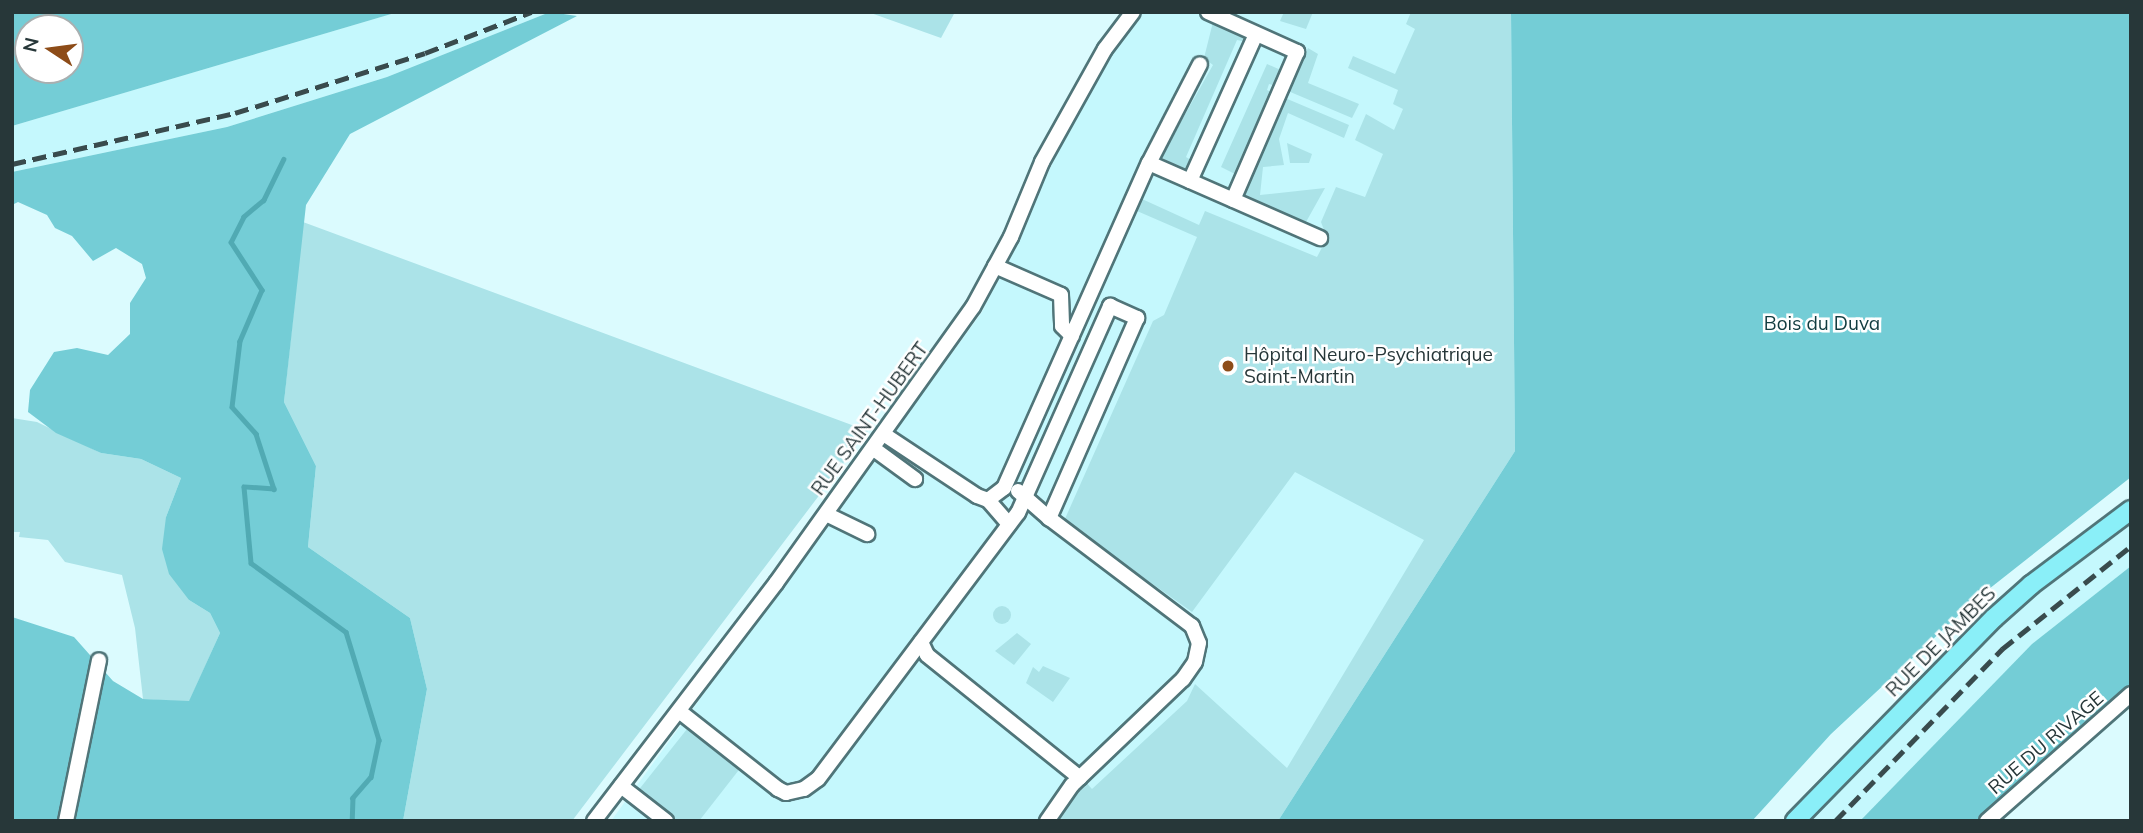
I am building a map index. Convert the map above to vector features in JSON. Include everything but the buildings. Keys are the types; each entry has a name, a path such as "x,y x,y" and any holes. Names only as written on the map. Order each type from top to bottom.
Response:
{"main road":[{"name":"RUE DE JAMBES","path":"1795,821 1994,618 2031,585 2131,510"}],"street":[{"name":"RUE SAINT-HUBERT","path":"594,821 885,435 973,307 995,266 1042,162 1105,49 1133,12"},
{"path":"1208,12 1297,52 1233,200"},
{"path":"1190,181 1256,34"},
{"path":"988,500 998,495 1009,479 1149,163 1200,64"},
{"path":"1149,163 1320,238"},
{"path":"995,266 1050,287 1060,295 1062,326 1072,335"},
{"path":"679,711 786,793 804,789 818,779 1009,524 1024,498 1110,306 1137,318 1049,518"},
{"path":"885,435 988,500 1009,524"},
{"path":"874,449 915,479"},
{"path":"1009,479 1024,498 1192,626 1199,643 1195,662 1183,679 1080,778 1046,821"},
{"path":"826,514 867,534"},
{"path":"921,642 928,655 1080,778"},
{"path":"66,821 99,660"},
{"name":"RUE DU RIVAGE","path":"1987,821 2131,694"},
{"path":"621,786 666,821"}],"shaded area":[{"path":"398,12 550,12 387,77 227,127 12,172 12,126"},
{"path":"868,12 955,12 941,38"},
{"name":"Hôpital Neuro-Psychiatrique Saint-Martin","path":"1139,12 1511,12 1513,420 1278,821 611,821 982,312 1079,107"},
{"path":"1284,12 1313,12 1306,29 1280,21"},
{"path":"1411,12 1511,12 1515,451 1278,821 1054,821 1084,780 1092,789 1187,701 1195,684 1287,768 1424,540 1295,472 1192,612 1064,521 1153,321 1164,315 1197,237 1137,211 1142,199 1199,225 1205,211 1317,257 1327,238 1321,222 1336,187 1365,197 1383,154 1355,140 1366,114 1394,130 1403,109 1393,104 1398,90 1348,68 1353,56 1395,74 1415,29 1406,24"},
{"path":"1213,22 1244,35 1247,42 1237,40 1186,157 1194,162 1182,170 1161,157 1213,65 1204,58"},
{"path":"1308,48 1318,54 1308,83 1359,104 1352,118 1288,91"},
{"path":"1267,64 1283,71 1276,86 1269,84 1267,90 1273,93 1237,175 1221,167"},
{"path":"1285,98 1349,125 1344,138 1288,113 1279,139 1284,165 1263,167 1260,195 1325,188 1306,222 1246,196 1245,189"},
{"path":"1287,143 1312,154 1309,163 1290,163"},
{"path":"303,222 868,431 572,821 403,821 427,689 410,618 308,547 316,466 284,402"},
{"path":"12,418 37,422 101,453 141,459 181,478 166,517 189,600 210,613 220,633 189,702 143,699 135,628 122,575 65,562 48,540 19,537 20,532 12,532"},
{"path":"2131,510 2131,566 2032,644 1860,821 1795,821 1959,651"},
{"path":"1002,606 1008,609 1011,615 1008,621 1002,624 996,621 993,615 996,609"},
{"path":"1017,633 1031,644 1014,665 995,651"},
{"path":"1043,666 1070,678 1053,702 1026,683 1033,667 1039,672"},
{"path":"691,724 742,766 699,821 674,821 637,792"}],"green space":[{"path":"12,12 398,12 12,126"},
{"path":"550,12 577,16 350,134 306,205 284,402 316,466 308,547 410,618 427,689 403,821 12,821 12,617 74,637 113,681 143,699 189,701 220,633 210,613 189,600 169,574 162,549 166,517 181,478 141,459 101,453 56,433 28,412 30,390 54,352 77,348 108,355 130,334 130,303 146,278 142,264 116,248 93,261 72,236 55,228 47,215 18,202 12,205 12,172 227,127 387,77"},
{"name":"Bois du Duva","path":"1511,12 2131,12 2131,477 1975,600 1831,734 1752,821 1278,821 1515,451"},
{"path":"2131,566 2131,701 2078,751 1996,821 1860,821 2032,644"}],"waterway":[{"path":"284,159 264,200 244,217 231,242 262,290 240,341 232,407 256,434 274,489 244,487 251,563 346,632 379,740 371,777 353,798 352,821"}],"railway":[{"path":"12,164 235,113 425,53 531,12"},
{"path":"1835,821 2002,649 2131,546"}],"place":[{"name":"Hôpital Neuro-Psychiatrique Saint-Martin","path":"1228,366"}]}
